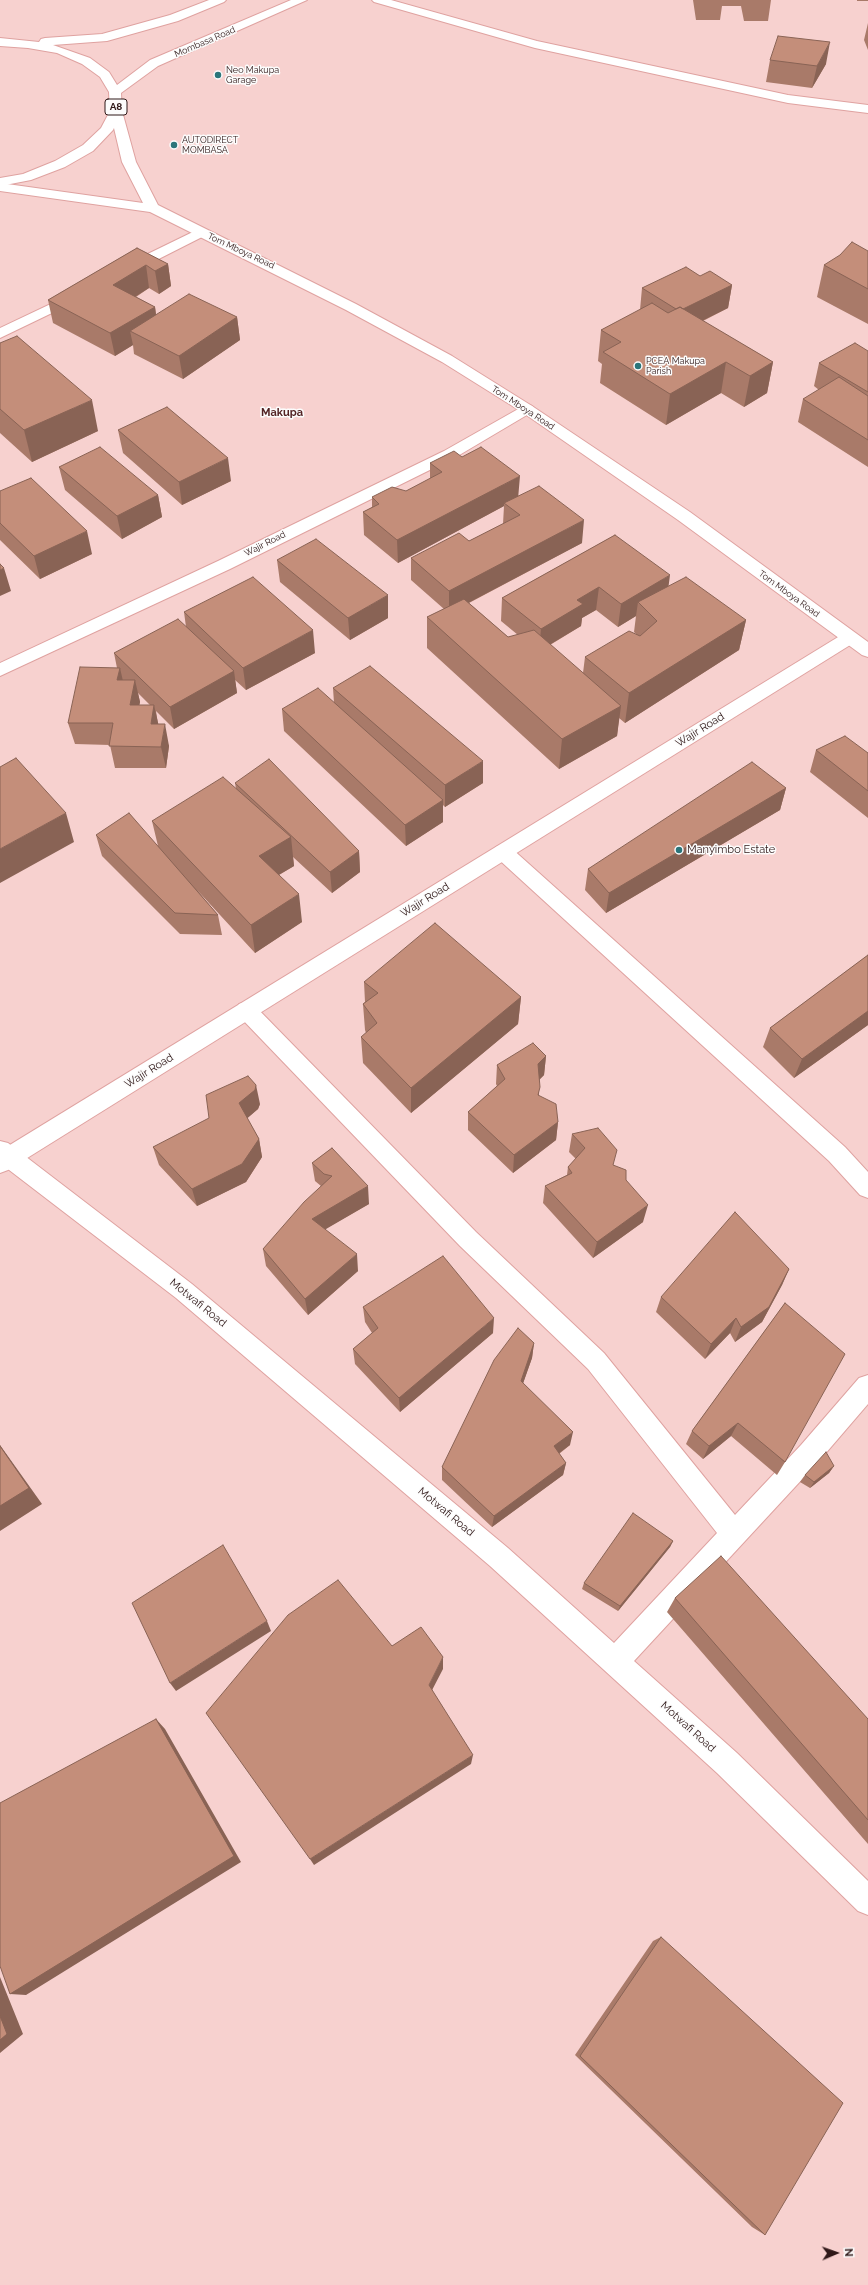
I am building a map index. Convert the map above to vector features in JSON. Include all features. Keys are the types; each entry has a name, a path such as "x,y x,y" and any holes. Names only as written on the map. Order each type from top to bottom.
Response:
{"main road":[{"name":"A8","path":"28,44 103,38 174,18 220,0"},
{"name":"Mombasa Road","path":"115,92 154,63 301,0"},
{"path":"378,0 491,33 558,49 788,99 868,109"},
{"name":"A8","path":"0,42 28,44 60,50 86,61 105,75 115,92 116,111 107,130 88,148 60,164 26,177 0,182"},
{"path":"116,111 129,162 153,208"},
{"name":"Tom Mboya Road","path":"0,187 153,208 272,266 440,355 527,410 684,516 868,651"},
{"path":"116,275 201,232"},
{"path":"0,334 89,289"},
{"name":"Wajir Road","path":"0,670 224,565 361,496 450,454 527,410"},
{"name":"Wajir Road","path":"3,1157 246,1010 849,638"},
{"path":"503,852 836,1154 868,1188"},
{"path":"246,1010 468,1239 596,1361 734,1534"},
{"name":"Motwafi Road","path":"3,1157 184,1291 499,1557 727,1763 868,1901"},
{"path":"615,1661 810,1453 868,1386"}],"building":[{"path":"778,36 830,42 817,66 770,60"},
{"path":"852,242 868,251 868,289 824,265 840,255"},
{"path":"137,248 168,264 155,271 146,265 113,285 155,307 110,333 48,300"},
{"path":"686,267 700,276 710,271 732,285 683,309 680,307 676,309 642,288"},
{"path":"189,294 237,317 179,356 130,331"},
{"path":"652,303 668,313 680,307 773,362 750,376 726,362 670,394 603,352 621,342 601,330"},
{"path":"17,336 92,400 24,430 0,409 0,343"},
{"path":"855,343 868,351 868,392 819,363"},
{"path":"839,377 868,396 868,440 803,399"},
{"path":"167,407 228,458 179,482 118,430"},
{"path":"100,447 158,495 117,516 59,467"},
{"path":"481,447 520,476 397,540 363,512 379,504 372,497 392,487 406,491 442,472 430,463 454,451 462,457"},
{"path":"31,478 87,531 34,556 0,523 0,491"},
{"path":"539,486 584,520 449,591 411,558 459,533 469,541 520,515 504,503"},
{"path":"615,535 670,575 621,604 599,587 577,600 583,604 541,629 502,598"},
{"path":"316,539 388,595 348,618 277,560"},
{"path":"0,564 4,568 0,570"},
{"path":"253,577 313,630 243,668 184,612"},
{"path":"686,577 746,620 629,693 585,657 629,631 640,636 657,621 638,602"},
{"path":"464,599 508,637 534,630 621,706 562,739 427,617"},
{"path":"178,619 234,671 170,707 114,653"},
{"path":"370,666 483,761 445,785 333,688"},
{"path":"80,667 120,668 117,680 135,680 130,705 154,705 151,724 165,724 161,747 109,746 113,723 68,723"},
{"path":"318,688 443,800 405,825 282,709"},
{"path":"845,736 868,753 868,791 816,750"},
{"path":"16,758 66,813 0,849 0,767"},
{"path":"269,759 359,851 330,872 235,783"},
{"path":"752,762 786,788 609,893 588,869"},
{"path":"223,777 291,837 259,856 299,894 251,925 152,821"},
{"path":"129,813 218,915 175,913 96,835"},
{"path":"435,923 521,997 411,1088 361,1037 377,1023 363,1004 378,993 364,982"},
{"path":"868,955 868,1011 802,1059 770,1028"},
{"path":"533,1043 546,1056 538,1064 540,1087 538,1095 556,1104 558,1122 514,1155 468,1112 505,1079 497,1065"},
{"path":"248,1076 256,1085 255,1090 239,1103 259,1139 242,1164 192,1189 153,1147 209,1118 206,1095"},
{"path":"598,1128 617,1150 613,1165 626,1170 626,1180 648,1205 597,1242 545,1186 572,1173 568,1167 585,1148 572,1134"},
{"path":"332,1148 368,1186 312,1219 357,1254 305,1299 263,1249 304,1202 332,1176 324,1174 312,1163"},
{"path":"735,1212 789,1269 769,1307 741,1327 736,1318 711,1344 661,1297"},
{"path":"443,1256 494,1318 399,1398 353,1349 378,1328 363,1307"},
{"path":"785,1303 845,1354 785,1462 738,1423 709,1446 692,1431"},
{"path":"518,1328 534,1343 521,1381 573,1432 554,1446 566,1463 494,1516 442,1467 494,1360"},
{"path":"0,1446 29,1488 0,1506"},
{"path":"826,1452 834,1466 814,1482 805,1475"},
{"path":"633,1513 673,1541 620,1606 584,1583"},
{"path":"223,1545 267,1621 170,1683 132,1603"},
{"path":"721,1556 868,1719 868,1820 675,1598"},
{"path":"338,1580 392,1646 421,1627 443,1657 429,1685 473,1755 310,1859 206,1713 288,1615"},
{"path":"156,1719 234,1856 10,1994 0,1966 0,1803"},
{"path":"661,1937 843,2103 765,2235 580,2056"},
{"path":"0,2016 7,2034 0,2040"}],"place":[{"name":"Neo Makupa Garage","path":"218,75"},
{"name":"AUTODIRECT MOMBASA","path":"174,145"},
{"name":"PCEA Makupa Parish","path":"638,366"},
{"name":"Manyimbo Estate","path":"679,850"}],"district":[{"name":"Makupa","path":"282,413"}]}
